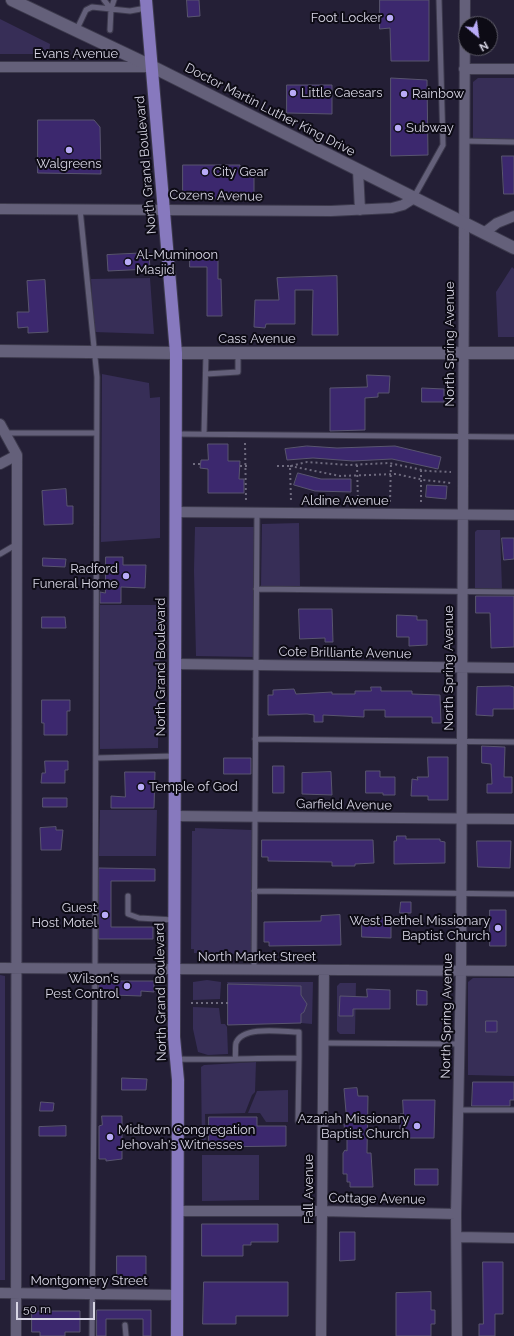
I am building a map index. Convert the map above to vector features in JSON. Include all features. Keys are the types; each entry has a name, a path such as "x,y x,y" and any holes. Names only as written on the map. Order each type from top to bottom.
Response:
{"main road":[{"name":"Doctor Martin Luther King Drive","path":"12,0 152,67 514,248"},
{"name":"North Grand Boulevard","path":"146,4 176,353 174,1037 178,1080 177,1336"},
{"name":"Cass Avenue","path":"0,351 514,354"}],"street":[{"name":"North Spring Avenue","path":"457,1336 456,1214 460,1044 462,819 462,354 465,0"},
{"name":"Evans Avenue","path":"0,67 152,67"},
{"path":"464,69 514,69"},
{"path":"358,170 360,210"},
{"name":"Cozens Avenue","path":"0,209 360,210 392,208 403,205 414,198"},
{"path":"484,233 497,223 514,216"},
{"path":"2,428 17,455 16,1336"},
{"path":"0,464 17,455"},
{"name":"Aldine Avenue","path":"176,512 514,515"},
{"name":"Cote Brilliante Avenue","path":"175,664 514,668"},
{"name":"Garfield Avenue","path":"174,816 514,819"},
{"name":"North Market Street","path":"0,968 514,971"},
{"name":"Fall Avenue","path":"321,1336 324,970"},
{"name":"Cottage Avenue","path":"177,1211 322,1210 456,1214"},
{"path":"457,1237 514,1238"},
{"name":"Montgomery Street","path":"0,1293 177,1295"}],"lane":[{"path":"106,0 111,9"},
{"path":"110,30 111,0"},
{"path":"111,9 114,0"},
{"path":"414,198 443,145 439,0"},
{"path":"76,31 86,10 92,7 130,11 146,4"},
{"path":"463,141 514,142"},
{"path":"80,209 96,372 96,758 92,1336"},
{"path":"204,434 206,353"},
{"path":"206,374 238,372 238,353"},
{"path":"2,428 96,433"},
{"path":"176,434 514,437"},
{"path":"254,970 257,513"},
{"path":"0,554 17,544"},
{"path":"256,589 514,592"},
{"path":"255,739 514,742"},
{"path":"96,758 175,756"},
{"path":"254,891 514,894"},
{"path":"128,896 128,914 139,918 174,920"},
{"path":"236,1059 236,1043 242,1035 251,1031 299,1032 298,1121"},
{"path":"323,1043 460,1044"},
{"path":"176,1059 299,1058"},
{"path":"458,1110 514,1110"},
{"path":"125,1324 126,1336"}],"path":[{"path":"240,443 246,443 246,501"},
{"path":"277,466 290,466 307,462 357,465 391,463 438,472 450,472"},
{"path":"390,502 391,463"},
{"path":"193,464 200,464"},
{"path":"357,465 358,502"},
{"path":"240,466 247,466"},
{"path":"290,466 323,474 390,474 421,480 451,483"},
{"path":"290,466 291,501"},
{"path":"421,469 421,502"},
{"path":"191,1003 228,1003"}],"shaded area":[{"path":"0,19 50,44 49,54 0,54"},
{"path":"478,78 514,78 514,140 473,139 473,82"},
{"path":"512,267 514,269 514,337 498,337 496,292"},
{"path":"150,278 154,334 94,332 91,279"},
{"path":"102,374 149,383 150,398 160,397 160,538 101,542"},
{"path":"299,523 300,586 261,586 262,524"},
{"path":"195,527 254,527 253,657 196,656 194,571"},
{"path":"477,530 500,530 502,589 475,588 475,532"},
{"path":"100,605 160,605 158,748 100,749"},
{"path":"100,810 157,810 156,856 99,856"},
{"path":"195,828 252,830 252,954 194,953 194,949 191,949 192,831 195,831"},
{"path":"0,975 5,976 5,1280 0,1280"},
{"path":"473,978 514,978 514,1076 468,1075 468,982"},
{"path":"207,980 221,982 220,999 193,1000 193,982"},
{"path":"227,982 313,982 312,1024 301,1023 301,1014 304,1012 307,1004 301,995 301,986 228,984"},
{"path":"340,983 356,983 355,1034 340,1034 337,1031 337,986"},
{"path":"193,1007 219,1008 221,1024 225,1024 227,1027 228,1054 208,1055 198,1052 193,1029"},
{"path":"256,1062 255,1092 252,1095 245,1113 205,1114 206,1150 202,1150 201,1067 204,1065"},
{"path":"288,1090 288,1122 266,1122 260,1113 248,1113 257,1091"},
{"path":"202,1155 259,1155 259,1200 202,1201"}],"building":[{"path":"187,0 199,0 200,16 188,17"},
{"path":"380,0 429,0 429,61 391,61 390,28 380,29"},
{"path":"391,78 427,80 428,155 391,156"},
{"path":"287,85 332,85 332,114 287,113"},
{"name":"Walgreens","path":"38,120 94,120 100,127 101,174 38,173"},
{"path":"502,156 514,156 514,194 504,194"},
{"path":"183,165 240,165 240,173 254,173 254,199 183,199"},
{"name":"Al-Muminoon Masjid","path":"149,253 150,269 108,271 107,255"},
{"path":"190,254 218,254 218,279 221,279 222,316 207,316 207,267 190,267"},
{"path":"337,276 338,335 312,335 313,290 295,290 295,324 266,324 265,328 254,327 255,300 279,300 277,278"},
{"path":"45,280 48,332 28,333 28,327 18,328 17,312 29,312 27,281"},
{"path":"367,375 390,376 389,393 378,393 378,397 365,398 365,430 330,431 330,388 367,387"},
{"path":"422,388 444,389 444,402 422,402"},
{"path":"208,444 228,444 228,461 240,461 239,479 244,479 244,493 208,493 208,469 200,468 201,460 208,460"},
{"path":"307,446 337,448 395,446 441,457 438,469 392,459 353,461 313,458 287,460 285,449"},
{"path":"298,473 321,479 351,479 351,492 315,491 294,485"},
{"path":"427,485 447,486 446,499 426,497"},
{"path":"66,489 67,506 73,506 73,524 44,525 42,491"},
{"path":"502,538 514,538 514,559 504,560"},
{"name":"Radford Funeral Home","path":"106,557 123,557 123,565 146,565 145,588 121,587 121,603 100,603 100,592 105,593"},
{"path":"43,558 66,559 65,567 43,566"},
{"path":"476,596 514,596 514,647 491,648 490,613 476,613"},
{"path":"299,609 332,609 333,642 325,642 325,638 300,639"},
{"path":"397,615 417,616 417,620 427,620 427,645 409,646 409,637 397,637"},
{"path":"42,617 65,617 66,628 42,628"},
{"path":"371,687 381,687 381,691 412,691 412,694 440,695 441,723 432,723 432,717 385,717 385,710 364,710 364,717 323,715 323,722 314,722 314,715 307,714 268,715 268,695 273,695 273,690 294,689 296,694 332,692 332,694 355,694 355,691 371,691"},
{"path":"477,687 514,687 514,709 493,709 493,716 476,715"},
{"path":"42,700 70,700 70,711 67,711 67,735 44,735 44,723 42,723"},
{"path":"482,746 505,747 504,777 512,777 512,793 487,793 487,784 492,784 491,764 482,763"},
{"path":"428,757 448,757 448,800 428,800 428,796 411,796 412,779 418,780 417,777 428,777"},
{"path":"224,758 251,758 251,774 224,774"},
{"path":"45,761 68,761 68,770 65,770 65,783 41,783 42,773 45,773"},
{"path":"273,766 284,766 284,793 273,793"},
{"path":"366,771 380,771 380,777 395,777 395,795 366,793"},
{"path":"125,772 155,772 154,808 111,808 111,796 125,797"},
{"path":"331,772 332,795 302,794 302,773"},
{"path":"43,798 67,798 67,807 43,807"},
{"path":"56,827 56,830 63,830 61,850 41,850 40,828"},
{"path":"397,836 406,836 406,839 440,839 440,841 445,842 445,863 394,864 394,841 396,841"},
{"path":"262,840 373,840 374,863 355,864 355,866 332,866 332,862 268,861 268,857 262,857"},
{"path":"477,841 511,841 510,868 478,867"},
{"path":"99,868 155,869 155,881 111,881 111,927 153,927 153,939 99,939"},
{"path":"401,902 411,902 411,913 400,913"},
{"name":"West Bethel Missionary Baptist Church","path":"490,910 506,910 506,946 490,946"},
{"path":"340,915 341,945 269,946 269,942 264,942 264,922 321,921 321,916"},
{"path":"362,918 391,918 391,938 362,937"},
{"name":"Wilson's Pest Control","path":"99,981 154,981 154,992 141,991 141,996 112,995 112,991 99,991"},
{"path":"228,984 301,986 301,995 307,1004 304,1012 301,1014 301,1023 228,1025"},
{"path":"367,989 390,990 390,1009 353,1009 353,1016 339,1016 340,996 367,997"},
{"path":"417,990 427,991 427,1005 417,1005"},
{"path":"486,1021 497,1021 497,1032 486,1032"},
{"path":"122,1078 147,1079 146,1090 122,1090"},
{"path":"473,1082 514,1082 514,1100 510,1100 510,1106 472,1106"},
{"path":"357,1088 358,1096 368,1096 367,1153 371,1153 373,1187 350,1187 350,1182 347,1182 347,1174 343,1174 343,1153 345,1150 347,1151 347,1134 345,1134 344,1124 347,1123 344,1089"},
{"name":"Azariah Missionary Baptist Church","path":"403,1100 435,1100 434,1138 400,1138 400,1114 403,1114"},
{"path":"41,1102 54,1103 53,1111 40,1111"},
{"name":"Midtown Congregation Jehovah's Witnesses","path":"102,1116 122,1116 122,1159 106,1161 106,1159 99,1159 99,1126 102,1125"},
{"path":"209,1117 257,1117 257,1126 286,1126 286,1146 209,1147"},
{"path":"66,1126 66,1136 39,1136 39,1127"},
{"path":"415,1169 438,1169 438,1185 415,1185"},
{"path":"202,1224 278,1224 278,1242 251,1242 251,1245 243,1245 243,1256 202,1256"},
{"path":"340,1232 355,1232 355,1260 340,1261"},
{"path":"117,1256 146,1256 146,1280 117,1279"},
{"path":"483,1262 503,1262 503,1314 495,1314 495,1336 479,1336 479,1324 483,1324"},
{"path":"204,1282 288,1282 288,1316 236,1316 236,1324 203,1324"},
{"path":"431,1292 431,1310 435,1310 435,1324 431,1324 431,1336 396,1336 396,1293"},
{"path":"97,1310 151,1310 151,1336 143,1336 143,1319 106,1319 106,1336 97,1336"},
{"path":"32,1311 80,1311 80,1332 65,1332 65,1336 40,1336 40,1332 32,1332"}],"place":[{"name":"Foot Locker","path":"390,18"},
{"name":"Little Caesars","path":"293,93"},
{"name":"Rainbow","path":"404,94"},
{"name":"Subway","path":"398,128"},
{"name":"Walgreens","path":"69,150"},
{"name":"City Gear","path":"205,172"},
{"name":"Al-Muminoon Masjid","path":"128,262"},
{"name":"Radford Funeral Home","path":"126,576"},
{"name":"Temple of God","path":"141,787"},
{"name":"Guest Host Motel","path":"105,915"},
{"name":"West Bethel Missionary Baptist Church","path":"498,928"},
{"name":"Wilson's Pest Control","path":"127,986"},
{"name":"Azariah Missionary Baptist Church","path":"417,1126"},
{"name":"Midtown Congregation Jehovah's Witnesses","path":"110,1137"}]}
